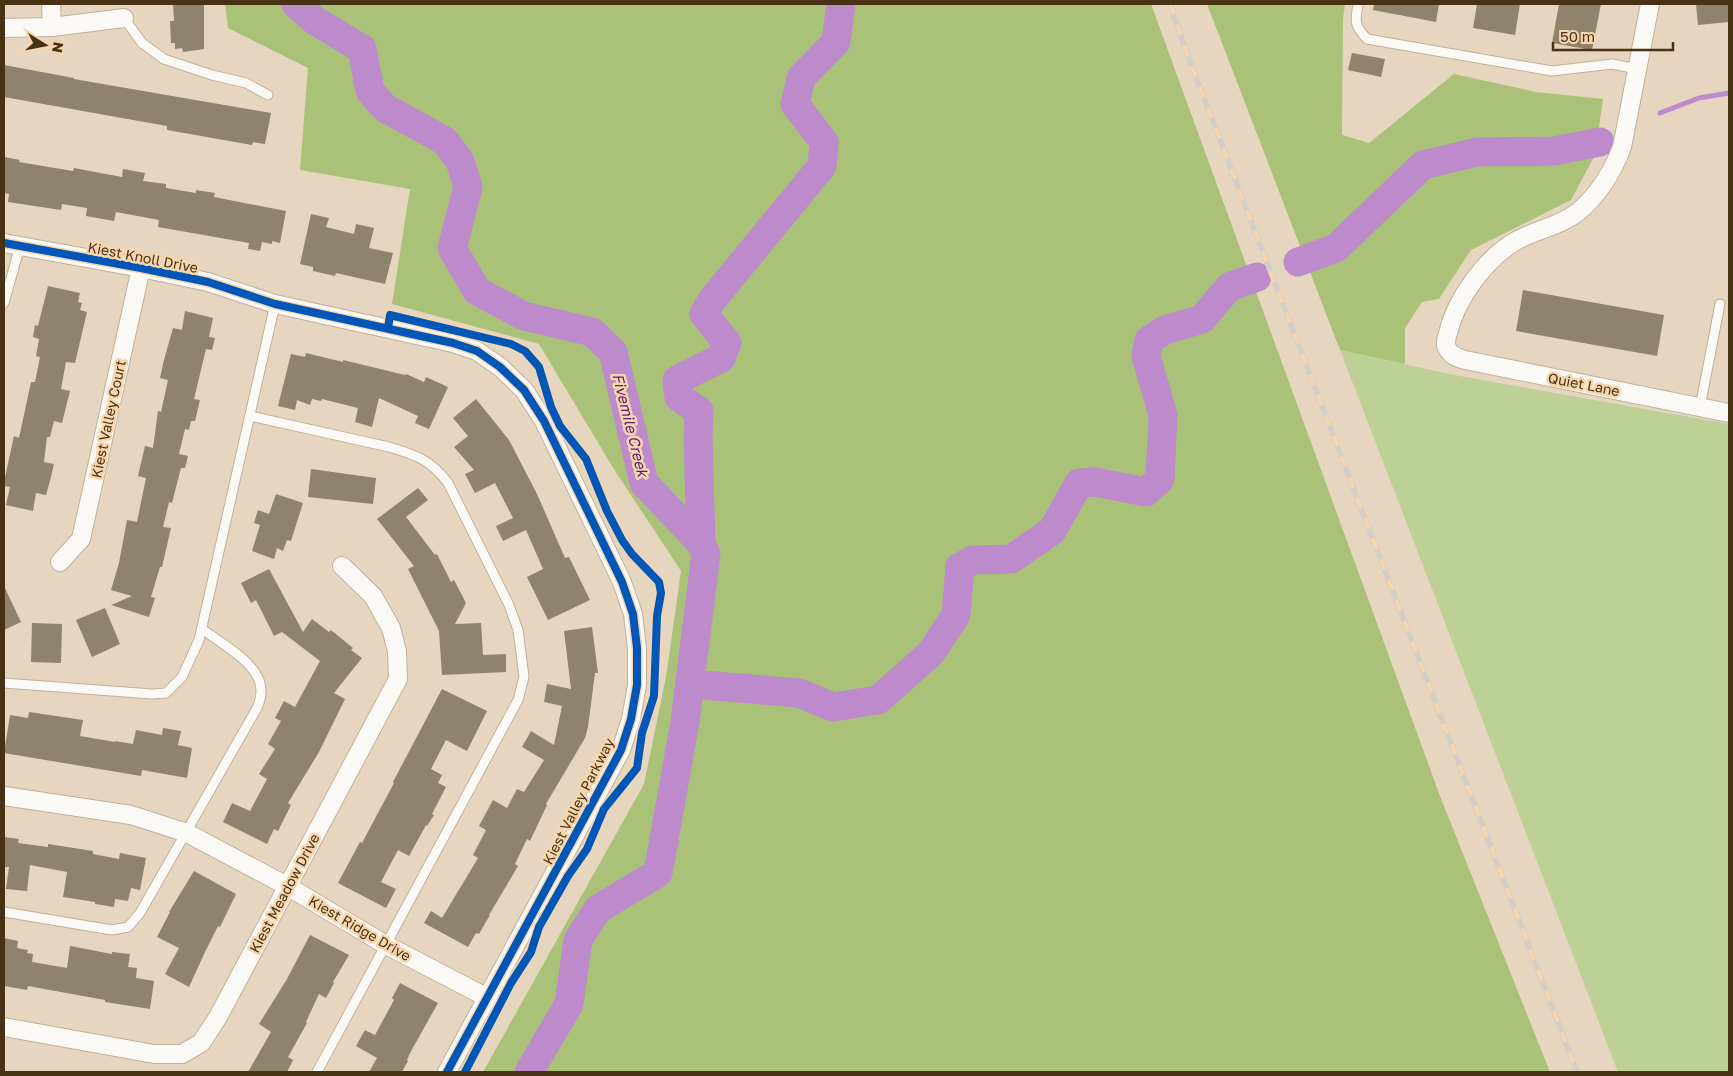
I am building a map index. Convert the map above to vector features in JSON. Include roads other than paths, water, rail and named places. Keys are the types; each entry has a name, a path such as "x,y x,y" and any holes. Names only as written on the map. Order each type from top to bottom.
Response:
{"street":[{"path":"51,4 52,27"},
{"path":"1637,69 1650,4"},
{"path":"4,28 52,27 124,18"},
{"name":"Quiet Lane","path":"1637,69 1622,147 1616,164 1608,178 1588,202 1566,220 1533,232 1514,242 1475,279 1463,295 1452,317 1446,343 1448,351 1465,360 1729,413"},
{"name":"Kiest Knoll Drive","path":"12,245 208,282 275,304"},
{"name":"Kiest Valley Court","path":"60,562 81,539 141,268"},
{"name":"Kiest Valley Parkway","path":"275,304 453,343 476,351 500,367 524,390 544,421 622,582 633,614 638,648 637,684 631,719 622,750 447,1072"},
{"name":"Kiest Meadow Drive","path":"4,1027 154,1054 182,1054 202,1043 218,1018 398,679 398,651 391,628 373,596 342,566"},
{"name":"Kiest Ridge Drive","path":"4,796 130,815 186,833 287,886 386,945 488,998"}],"lane":[{"path":"1358,4 1355,22 1358,30 1367,39 1552,71 1612,64 1637,69"},
{"path":"124,18 142,43 164,59 212,75 246,83 268,95"},
{"path":"4,303 12,245"},
{"path":"4,683 152,694 166,693 182,677 200,640 275,304"},
{"path":"1700,407 1720,304"},
{"path":"250,416 389,447 411,454 438,468 448,483 505,596 518,630 524,678 518,700 317,1072"},
{"path":"4,912 112,930 128,927 140,913 261,698 258,677 246,662 202,629"}],"waterway":[{"name":"Fivemile Creek","path":"296,4 314,20 362,49 370,91 385,108 445,141 460,161 468,187 452,248 477,291 524,316 592,332 613,352 644,483 701,543 706,554 685,722 658,873 598,909 578,940 569,1004 529,1072"},
{"path":"701,543 699,411 679,397 677,380 721,358 727,343 704,314 712,300 822,166 824,142 795,104 801,78 836,42 841,4"},
{"path":"1660,113 1699,98 1729,93"},
{"path":"1298,262 1336,248 1423,165 1477,152 1554,151 1600,142"},
{"path":"690,684 799,693 833,707 878,700 931,653 956,615 960,567 973,560 1011,559 1052,531 1079,483 1095,482 1146,492 1160,479 1163,415 1146,356 1149,340 1165,330 1202,319 1229,287 1257,277"}],"railway":[{"path":"1170,4 1186,51 1577,1072"}]}
